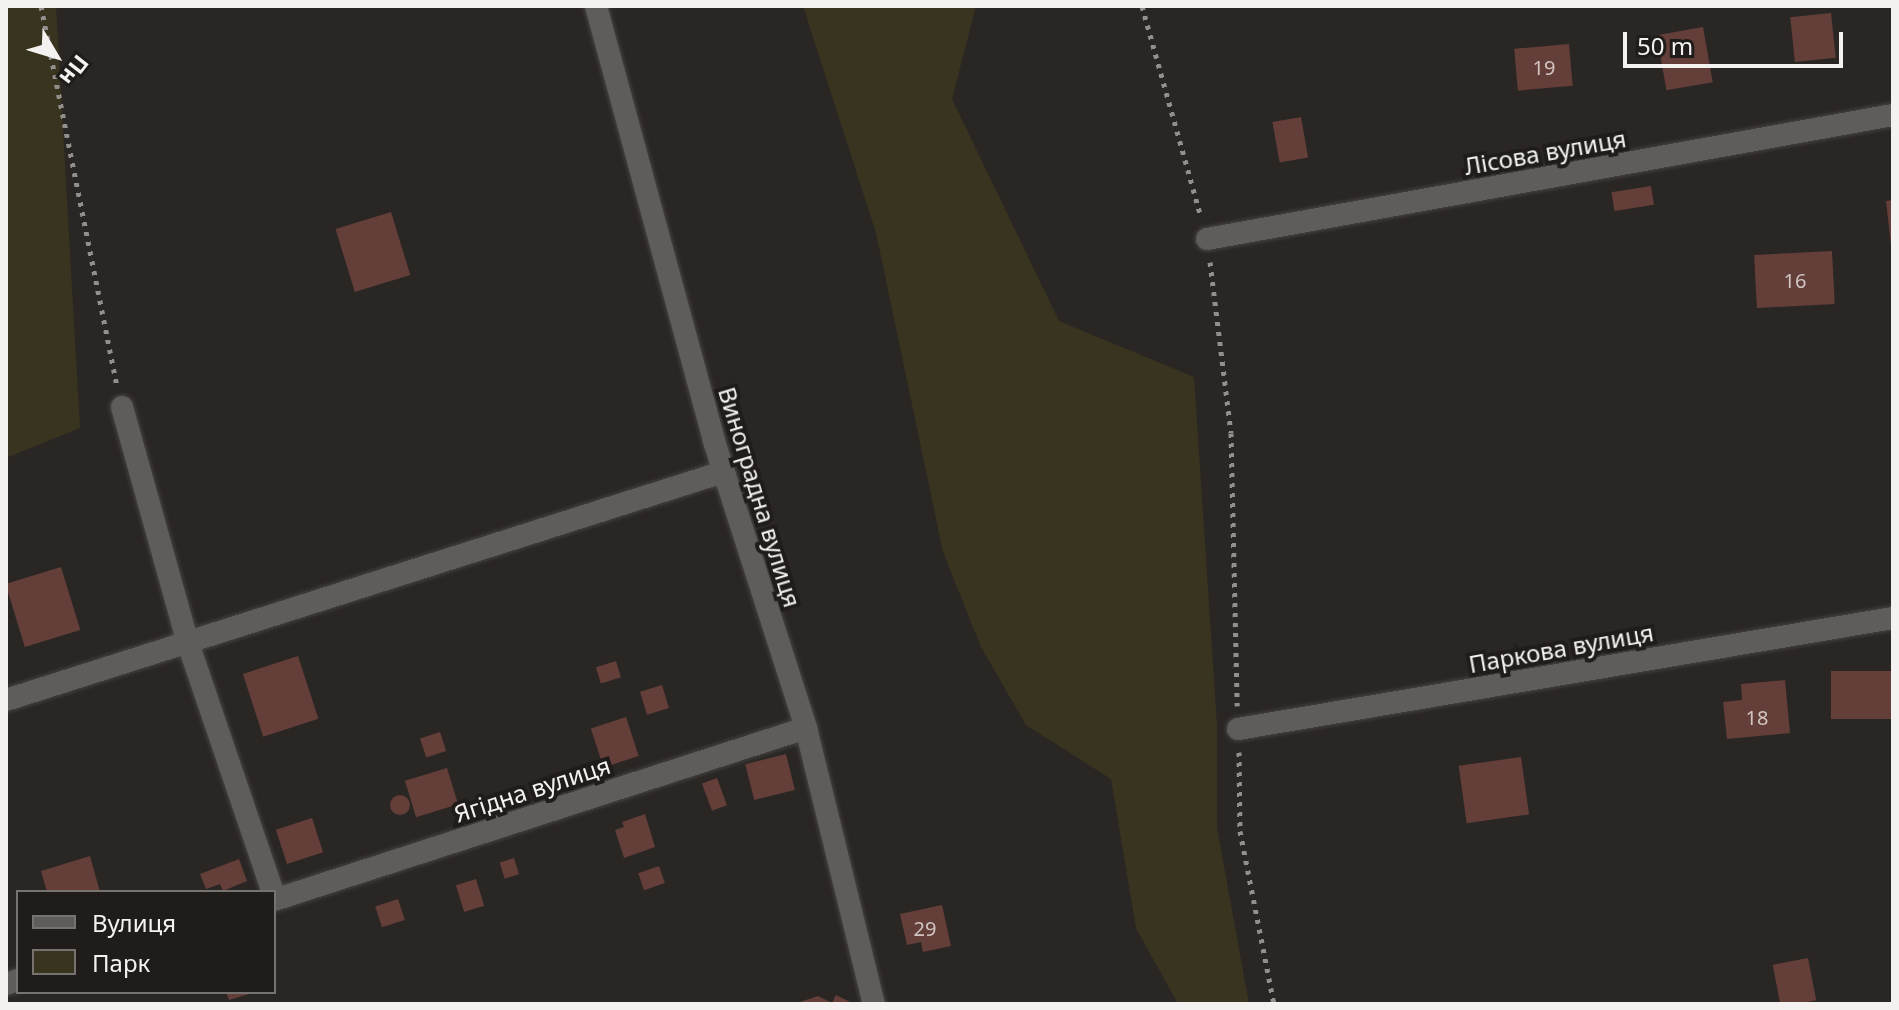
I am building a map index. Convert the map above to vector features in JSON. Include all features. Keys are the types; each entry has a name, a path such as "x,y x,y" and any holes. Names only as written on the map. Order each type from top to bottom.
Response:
{"street":[{"name":"Виноградна вулиця","path":"596,6 723,472 806,728 874,1004"},
{"name":"Лісова вулиця","path":"1207,239 1893,115"},
{"path":"122,407 188,643 272,890"},
{"path":"6,700 723,472"},
{"name":"Паркова вулиця","path":"1238,729 1893,618"},
{"name":"Ягідна вулиця","path":"276,896 806,728"}],"path":[{"path":"41,6 122,407"},
{"path":"1142,6 1207,239 1231,433 1240,831 1274,1004"}],"green space":[{"path":"6,6 56,6 80,428 6,458"},
{"path":"803,6 976,6 952,99 1059,321 1194,377 1217,725 1217,828 1249,1004 1178,1004 1136,928 1111,779 1026,725 981,647 943,552 876,233"}],"building":[{"path":"1831,13 1836,58 1795,62 1790,17"},
{"path":"1703,27 1713,82 1666,90 1657,35"},
{"path":"1569,44 1573,86 1518,91 1514,49"},
{"path":"1301,117 1308,157 1280,162 1272,122"},
{"path":"1651,186 1654,205 1614,211 1611,192"},
{"path":"1893,200 1893,245 1891,245 1886,201"},
{"path":"391,212 410,275 355,292 336,229"},
{"path":"1832,251 1835,304 1757,308 1754,255"},
{"path":"61,567 80,630 25,647 6,584"},
{"path":"298,656 318,719 263,737 243,674"},
{"path":"616,661 621,677 601,683 596,667"},
{"path":"1831,671 1893,671 1893,719 1831,719"},
{"path":"1785,680 1790,733 1727,739 1723,702 1742,700 1741,684"},
{"path":"662,685 669,708 647,715 640,692"},
{"path":"626,717 639,756 603,767 591,728"},
{"path":"440,732 446,751 426,758 420,738"},
{"path":"786,754 795,790 754,800 745,764"},
{"path":"1521,757 1529,814 1467,823 1459,766"},
{"path":"447,768 458,804 416,817 405,781"},
{"path":"717,778 727,805 712,811 702,783"},
{"path":"400,795 407,798 410,805 407,812 400,815 393,812 390,805 393,798"},
{"path":"645,814 655,847 624,858 615,830 624,827 622,822"},
{"path":"312,818 323,852 287,864 276,830"},
{"path":"90,856 99,890 46,890 41,871"},
{"path":"514,858 519,874 505,879 500,862"},
{"path":"239,859 247,881 225,890 220,884 206,889 200,874"},
{"path":"659,866 665,883 644,890 638,873"},
{"path":"476,879 484,906 464,912 456,885"},
{"path":"398,899 405,920 382,927 375,906"},
{"path":"942,905 951,946 923,952 921,942 907,945 900,914"},
{"path":"1808,958 1816,1000 1780,1004 1773,965"},
{"path":"227,994 249,994 229,1000"},
{"path":"836,995 854,1004 794,1004 818,996 832,1003"}]}
